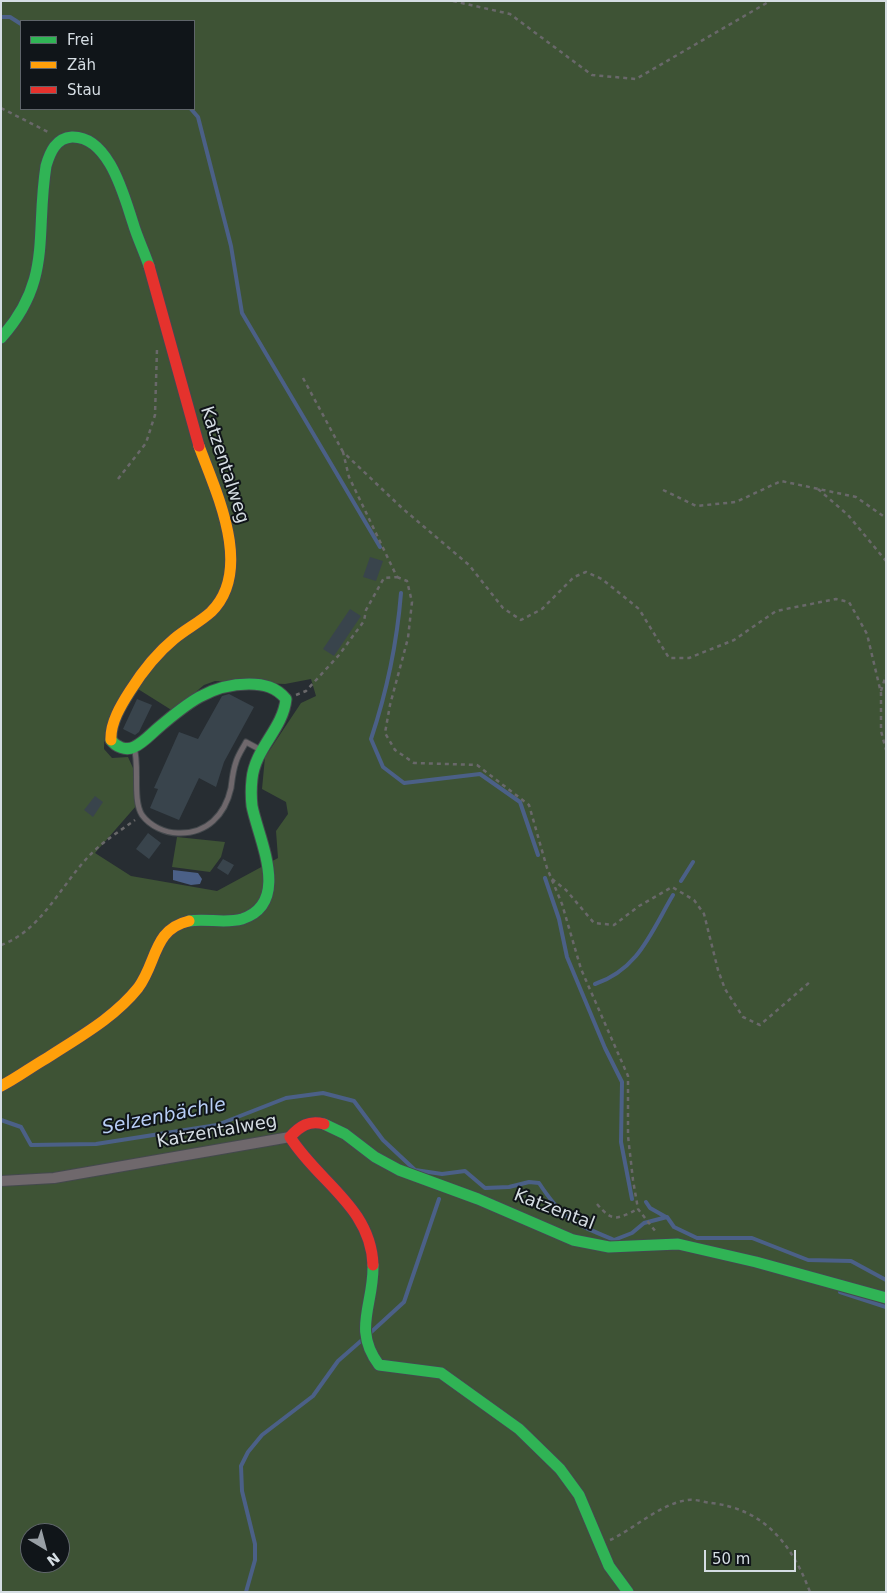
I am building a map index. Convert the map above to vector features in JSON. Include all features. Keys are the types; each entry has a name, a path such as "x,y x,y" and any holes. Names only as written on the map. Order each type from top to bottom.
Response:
{"street":[{"name":"Katzentalweg","path":"62,139 82,138 96,146 112,166 159,296 192,429 218,493 225,517 229,542 229,573 225,592 217,607 201,622 167,645 143,674 119,708 111,724 110,738 115,746 134,747"},
{"path":"1,338 25,307 38,275 43,228 43,183 46,159 54,144 62,139"},
{"path":"1,1086 96,1028 117,1011 139,985 167,931 181,921 192,919 224,922 242,920 255,913 266,894 268,866 254,816 251,794 252,774 261,750 283,715 286,707 286,698 272,686 240,683 218,686 205,691 187,704 134,747"},
{"name":"Katzental","path":"290,1137 296,1126 307,1123 324,1123 343,1131 375,1156 404,1173 500,1207 554,1232 599,1246 632,1248 676,1244 781,1267 886,1298"},
{"name":"Katzentalweg","path":"1,1181 54,1178 290,1137"},
{"path":"290,1137 300,1155 340,1192 362,1219 371,1246 373,1270 372,1293 365,1327 365,1339 369,1352 380,1365 420,1368 441,1373 519,1429 560,1469 579,1495 610,1566 628,1592"}],"lane":[{"path":"134,747 138,800 142,814 152,824 168,833 186,833 204,829 218,819 230,791 235,763 246,742 261,750"}],"path":[{"path":"452,1 510,14 592,74 636,79 770,1"},
{"path":"1,108 62,139"},
{"path":"118,479 146,443 155,415 155,357 159,339 167,334"},
{"path":"303,378 343,452 349,477 397,576"},
{"path":"343,452 402,508 469,565 503,608 521,620 542,609 574,577 586,572 602,579 639,608 669,658 689,658 734,640 776,611 836,599 848,602 867,634 881,693 881,731 886,750"},
{"path":"663,490 696,506 736,502 781,481 856,497 886,518"},
{"path":"817,488 848,514 886,561"},
{"path":"286,698 306,691 332,662 364,620 366,610 384,578 397,576 407,581 412,602 408,638 390,705 385,733 395,750 414,763 477,764 529,805 551,878 562,904 582,969 628,1076 628,1136 638,1209 652,1225"},
{"path":"881,693 886,675"},
{"path":"881,693 886,687"},
{"path":"1,945 12,941 35,924 69,878 91,853 142,814"},
{"path":"551,878 566,890 594,923 614,925 639,906 672,887 694,900 704,914 718,970 725,989 743,1017 760,1025 811,982"},
{"path":"597,1204 607,1216 618,1218 638,1209"},
{"path":"600,1546 632,1530 658,1511 688,1500 724,1504 757,1516 783,1541 803,1572 810,1592"}],"green space":[{"path":"1,1 886,1 886,1592 1,1592","holes":["311,679 316,696 301,703 265,757 262,789 286,802 288,814 276,831 278,858 217,891 131,876 95,853 136,806 133,768 128,757 112,758 104,749 108,721 130,684 173,711 204,685 215,681 285,684"]},
{"path":"177,837 225,842 221,857 210,872 172,867"}],"water":[{"path":"173,870 198,873 202,879 200,884 191,885 173,880"}],"building":[{"path":"370,557 383,561 376,581 363,577"},
{"path":"350,609 361,616 334,656 323,649"},
{"path":"229,694 254,707 224,762 216,787 199,778 179,820 150,808 158,789 154,788 179,732 198,739 222,696"},
{"path":"137,699 152,705 139,732 135,735 123,729"},
{"path":"95,796 103,802 93,817 84,810"},
{"path":"148,833 161,843 149,859 136,849"},
{"path":"223,859 234,865 228,875 217,868"}],"waterway":[{"path":"1,17 10,17 20,23"},
{"path":"192,110 198,117 231,246 242,313 380,547"},
{"path":"401,593 391,667 371,739 383,767 404,783 480,774 520,802 538,855"},
{"path":"681,881 693,862"},
{"path":"545,878 559,919 567,957 605,1048 622,1082 621,1142 632,1199"},
{"path":"595,984 623,969 633,959 642,948 673,895"},
{"name":"Selzenbächle","path":"1,1120 21,1127 31,1145 96,1144 217,1125 286,1098 323,1093 354,1101 383,1140 415,1170 442,1174 465,1171 485,1188 509,1187 529,1182 539,1183 563,1213 579,1225 614,1240 632,1233 644,1223 667,1217 674,1227 697,1238 752,1238 808,1260 851,1261 886,1280"},
{"path":"369,1334 404,1302 439,1199"},
{"path":"646,1202 650,1208 666,1217"},
{"path":"840,1292 886,1307"},
{"path":"246,1592 255,1560 255,1544 242,1491 241,1466 248,1452 262,1435 313,1396 338,1361 362,1340"}],"traffic: fast":[{"path":"1,338 17,317 28,296 35,276 39,256 46,166 54,147 66,138 85,139 96,146 105,157 120,184 136,234 149,266"},
{"path":"111,740 121,748 128,749 134,747 199,697 222,688 235,685 260,685 274,689 286,699 280,720 258,758 252,779 252,806 268,868 269,885 266,899 257,911 242,919 229,921 189,921"},
{"path":"324,1124 345,1134 375,1157 399,1170 478,1199 573,1240 609,1247 678,1244 756,1262 886,1298"},
{"path":"373,1265 366,1328 371,1352 379,1365 441,1373 519,1429 560,1469 579,1495 609,1566 628,1592"}],"traffic: slow":[{"path":"111,740 112,727 117,714 140,677 168,644 211,612 224,595 230,575 231,553 228,530 222,508 199,446"},
{"path":"1,1086 84,1035 118,1009 138,988 162,939 177,925 189,921"}],"traffic: jam":[{"path":"149,266 199,446"},
{"path":"324,1124 309,1123 290,1137 314,1168 353,1211 363,1227 370,1245 373,1265"}]}
